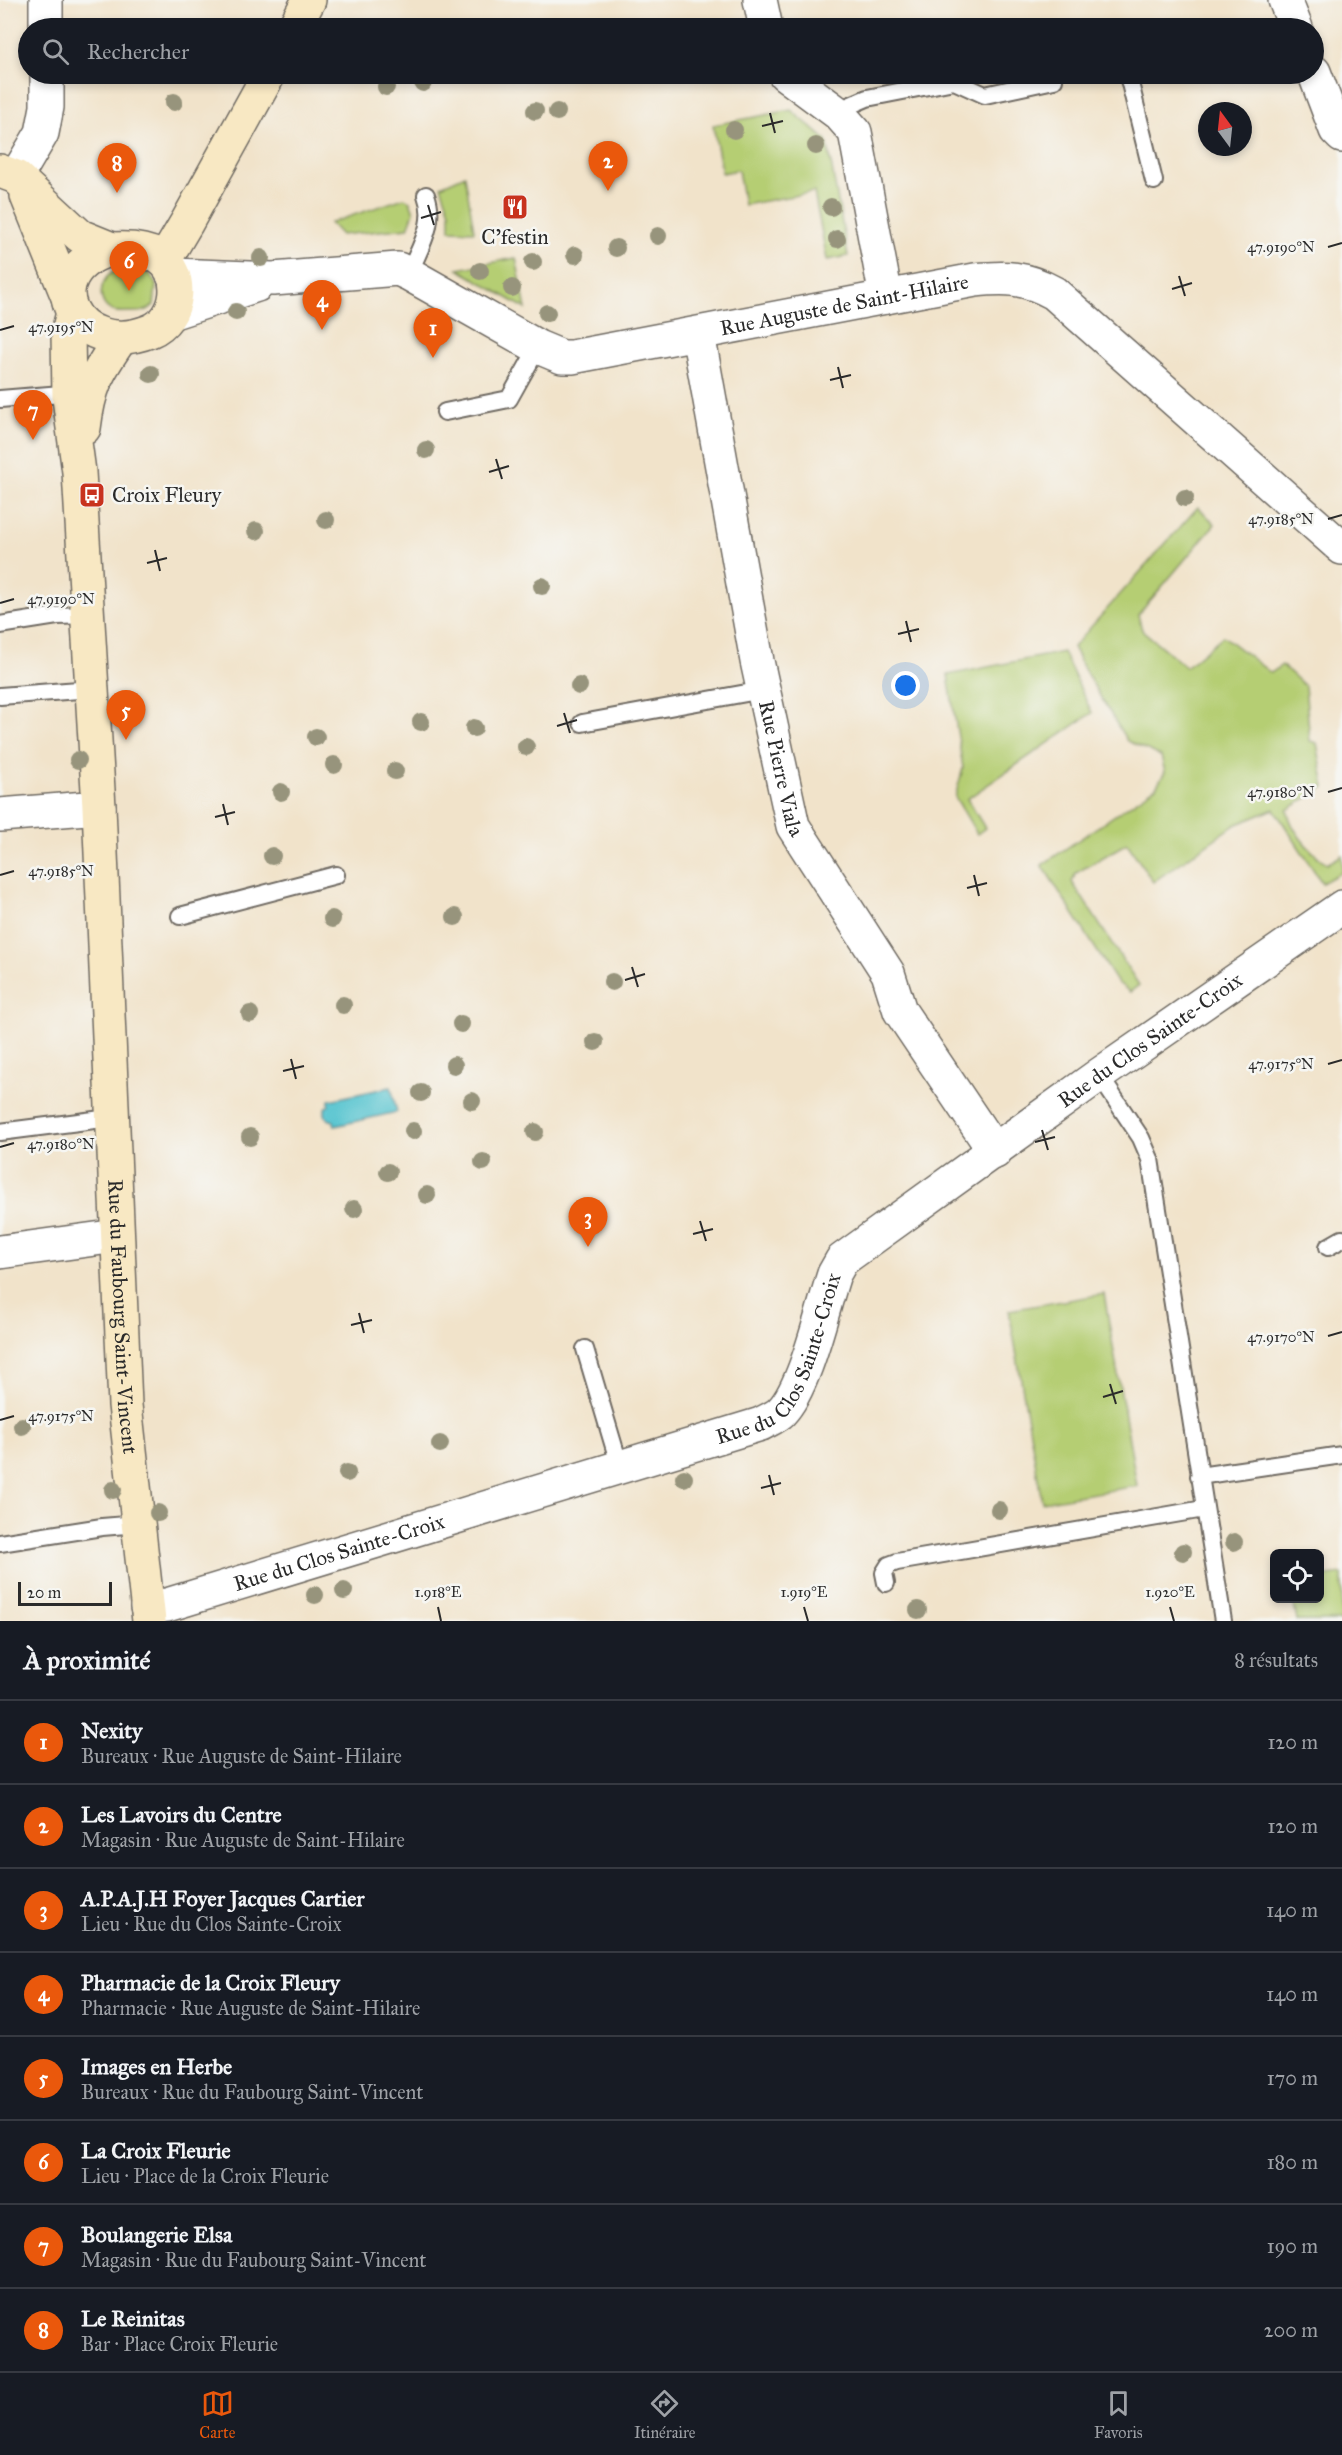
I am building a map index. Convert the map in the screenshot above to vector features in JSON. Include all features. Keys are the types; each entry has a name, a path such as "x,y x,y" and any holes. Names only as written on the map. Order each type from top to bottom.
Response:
{"main road":[{"path":"299,18 309,0"},
{"path":"168,268 188,222 264,84"},
{"path":"12,176 80,236 112,249 136,250 159,257 168,268 176,294 171,313 158,328 121,338 99,334 86,328 70,305 12,176"},
{"path":"70,305 70,283 81,263 89,257 112,249"},
{"name":"Rue du Faubourg Saint-Vincent","path":"70,305 68,332 79,393 79,472 99,807 113,923 110,1118 125,1405 148,1614"},
{"path":"79,393 121,338"}],"street":[{"path":"46,0 46,18"},
{"path":"760,0 763,18"},
{"path":"12,176 42,133 47,107 47,84"},
{"path":"798,84 851,124 855,132 886,297"},
{"path":"1319,84 1336,130 1342,136"},
{"name":"Rue Auguste de Saint-Hilaire","path":"168,268 273,279 386,269 409,274 538,347 562,357 699,334 886,297 1000,278 1014,278 1054,292 1342,548"},
{"name":"Rue Auguste de Saint-Hilaire","path":"171,313 273,279"},
{"name":"Rue Pierre Viala","path":"699,334 762,690 793,826 888,973 900,1011 995,1152"},
{"path":"0,815 99,807"},
{"name":"Rue du Clos Sainte-Croix","path":"148,1614 167,1605 761,1424 780,1413 794,1395 801,1378 834,1274 842,1260 1099,1075 1342,907"},
{"path":"0,1252 117,1236"}],"lane":[{"path":"839,114 846,107 867,98 939,84"},
{"path":"961,84 985,95 1036,84"},
{"path":"1130,84 1154,181"},
{"path":"409,274 429,228 431,207 426,195"},
{"path":"445,412 509,399 538,347"},
{"path":"0,399 79,393"},
{"path":"0,625 57,616 88,615"},
{"path":"0,696 92,689"},
{"path":"582,723 762,690"},
{"path":"180,916 336,875"},
{"path":"1099,1075 1142,1138 1150,1159 1223,1621"},
{"path":"0,1132 110,1118"},
{"path":"585,1350 620,1467"},
{"path":"1199,1476 1342,1455"},
{"path":"886,1583 884,1573 889,1565 897,1562 1204,1509"},
{"path":"0,1543 102,1527 138,1524"}],"green space":[{"path":"791,110 827,141 848,256 827,260 814,192 744,205 738,170 722,173 713,125"},
{"path":"465,175 474,231 450,230 450,212 441,186"},
{"path":"404,198 410,201 414,212 408,228 341,235 330,223"},
{"path":"516,258 526,309 458,269"},
{"path":"136,269 150,274 156,285 154,305 139,312 118,312 108,308 104,304 101,293 107,277 118,271"},
{"path":"1198,507 1215,524 1138,615 1142,630 1186,667 1223,636 1271,673 1282,665 1305,686 1310,741 1317,743 1325,787 1287,810 1297,833 1308,847 1327,864 1342,855 1342,872 1322,883 1274,809 1235,825 1153,882 1127,843 1076,873 1072,882 1139,985 1130,992 1117,982 1042,865 1156,787 1165,772 1161,756 1127,741 1073,647"},
{"path":"1063,652 1092,713 967,799 985,828 977,834 955,797 963,768 948,675"},
{"path":"1104,1294 1137,1486 1042,1502 1009,1310"},
{"path":"1342,1574 1342,1621 1297,1621 1294,1603 1324,1603 1324,1576"}],"water":[{"path":"391,1087 397,1112 335,1126 334,1121 325,1115 325,1108 329,1105 329,1100"}],"place":[{"name":"Les Lavoirs du Centre","path":"608,191"},
{"name":"Le Reinitas","path":"117,193"},
{"name":"C'festin","path":"515,207"},
{"name":"La Croix Fleurie","path":"129,291"},
{"name":"Pharmacie de la Croix Fleury","path":"322,330"},
{"name":"Nexity","path":"433,358"},
{"name":"Boulangerie Elsa","path":"33,440"},
{"name":"Croix Fleury","path":"92,495"},
{"name":"Images en Herbe","path":"126,740"},
{"name":"A.P.A.J.H Foyer Jacques Cartier","path":"588,1247"}]}
